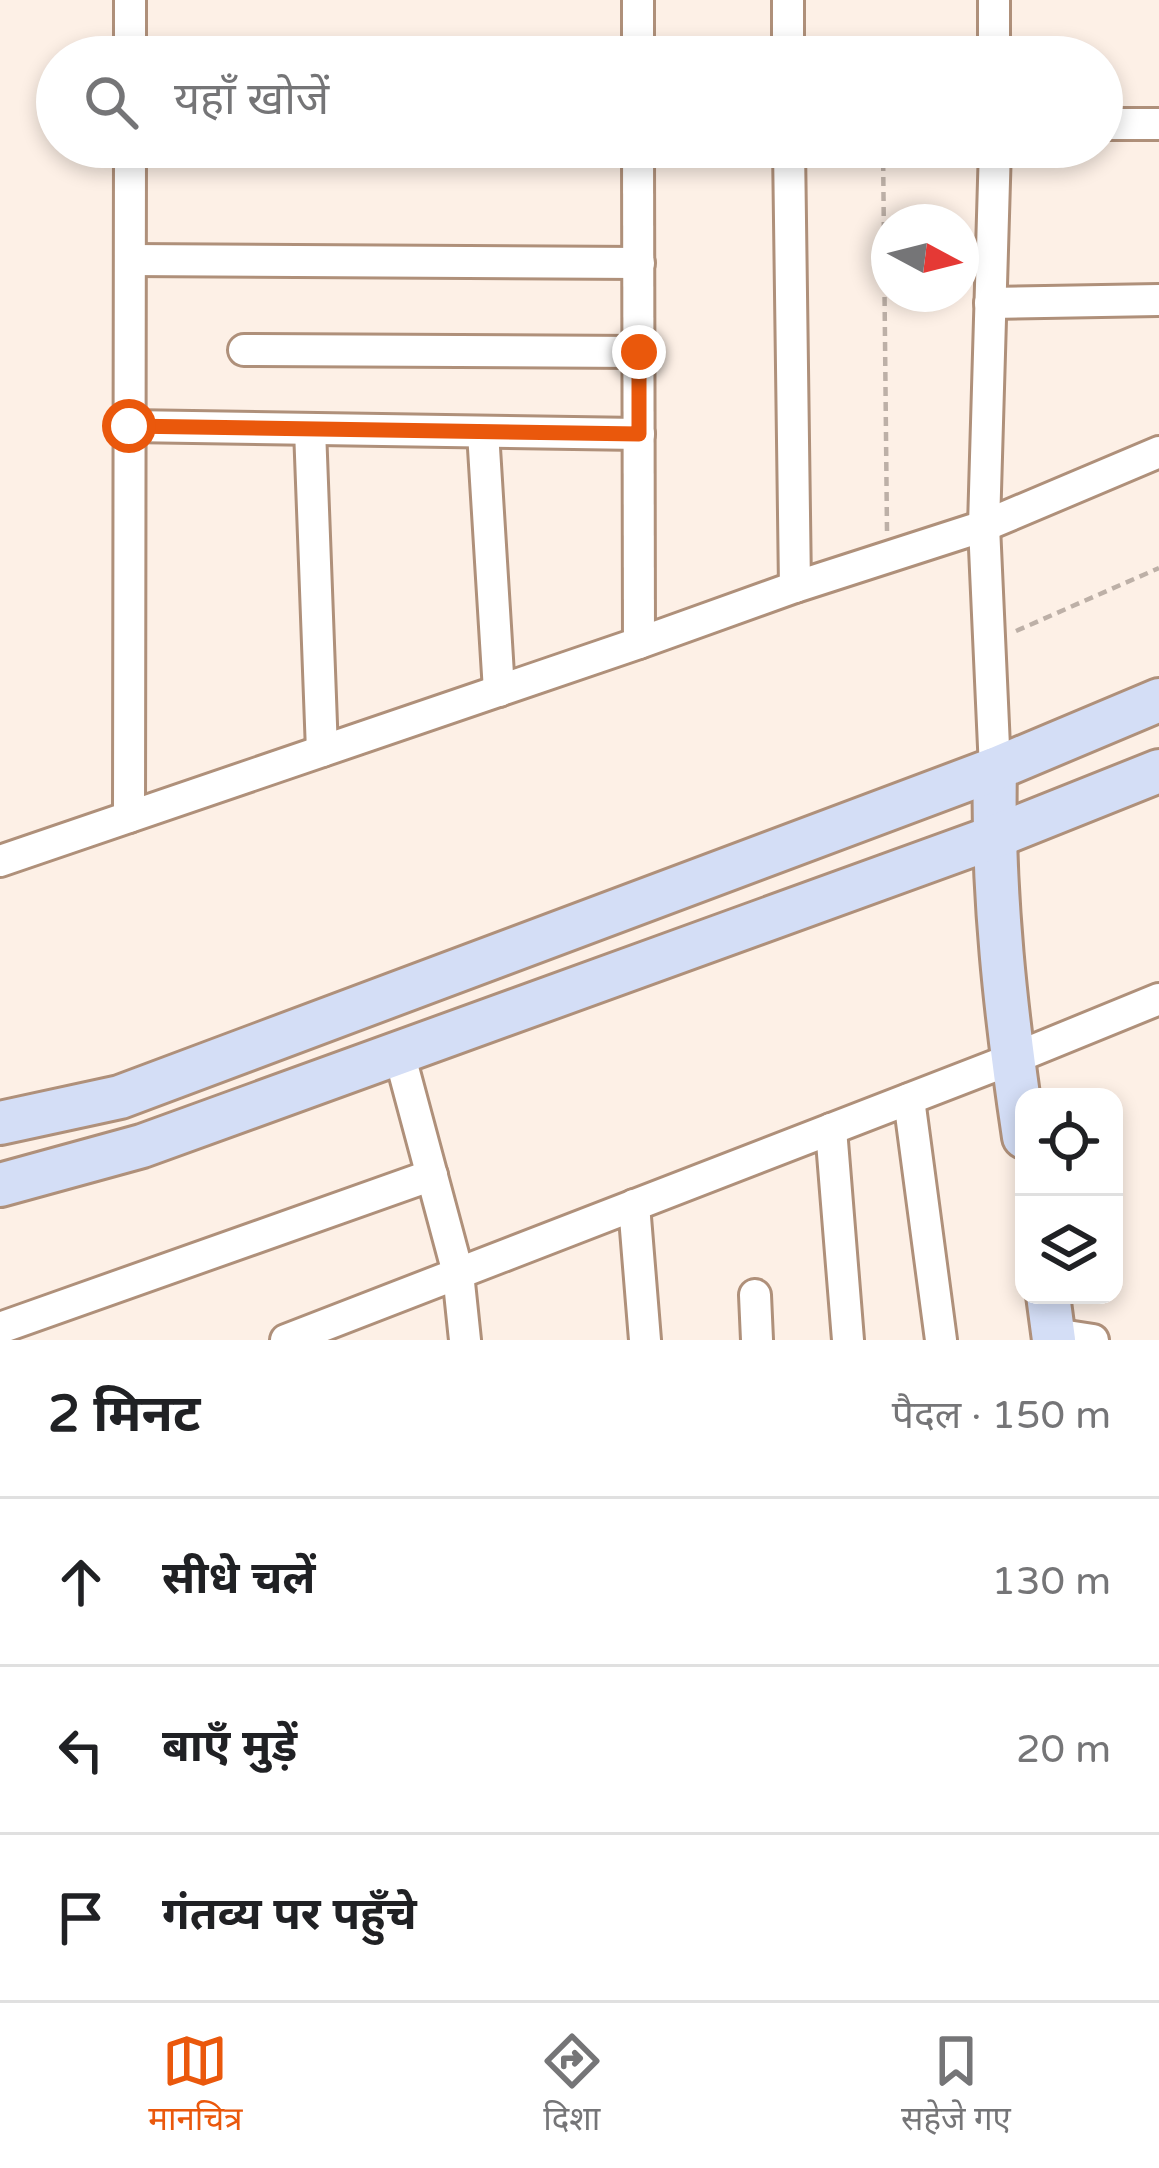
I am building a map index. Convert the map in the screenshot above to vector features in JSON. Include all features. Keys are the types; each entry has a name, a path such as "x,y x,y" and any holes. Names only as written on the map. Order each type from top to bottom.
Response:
{"street":[{"path":"130,0 130,36"},
{"path":"638,0 638,36"},
{"path":"788,0 788,36"},
{"path":"994,0 994,36"},
{"path":"1123,124 1159,124"},
{"path":"129,817 130,168"},
{"path":"638,168 639,643"},
{"path":"790,168 795,587"},
{"path":"994,168 984,526 994,837 1016,1088"},
{"path":"130,260 639,262"},
{"path":"990,303 1159,300"},
{"path":"244,350 639,352"},
{"path":"129,426 639,434"},
{"path":"310,429 322,751"},
{"path":"483,432 499,691"},
{"path":"0,861 984,526 1159,452"},
{"path":"0,1123 120,1097 995,769 1159,700"},
{"path":"1,1181 142,1147 994,837 1159,771"},
{"path":"286,1340 1159,999"},
{"path":"400,1053 458,1273 465,1340"},
{"path":"909,1099 941,1340"},
{"path":"831,1129 848,1340"},
{"path":"0,1328 432,1174"},
{"path":"634,1205 645,1340"},
{"path":"755,1295 758,1340"}],"path":[{"path":"884,168 887,559"},
{"path":"989,643 1159,568"}],"route":[{"path":"129,426 639,434 639,352"}]}
